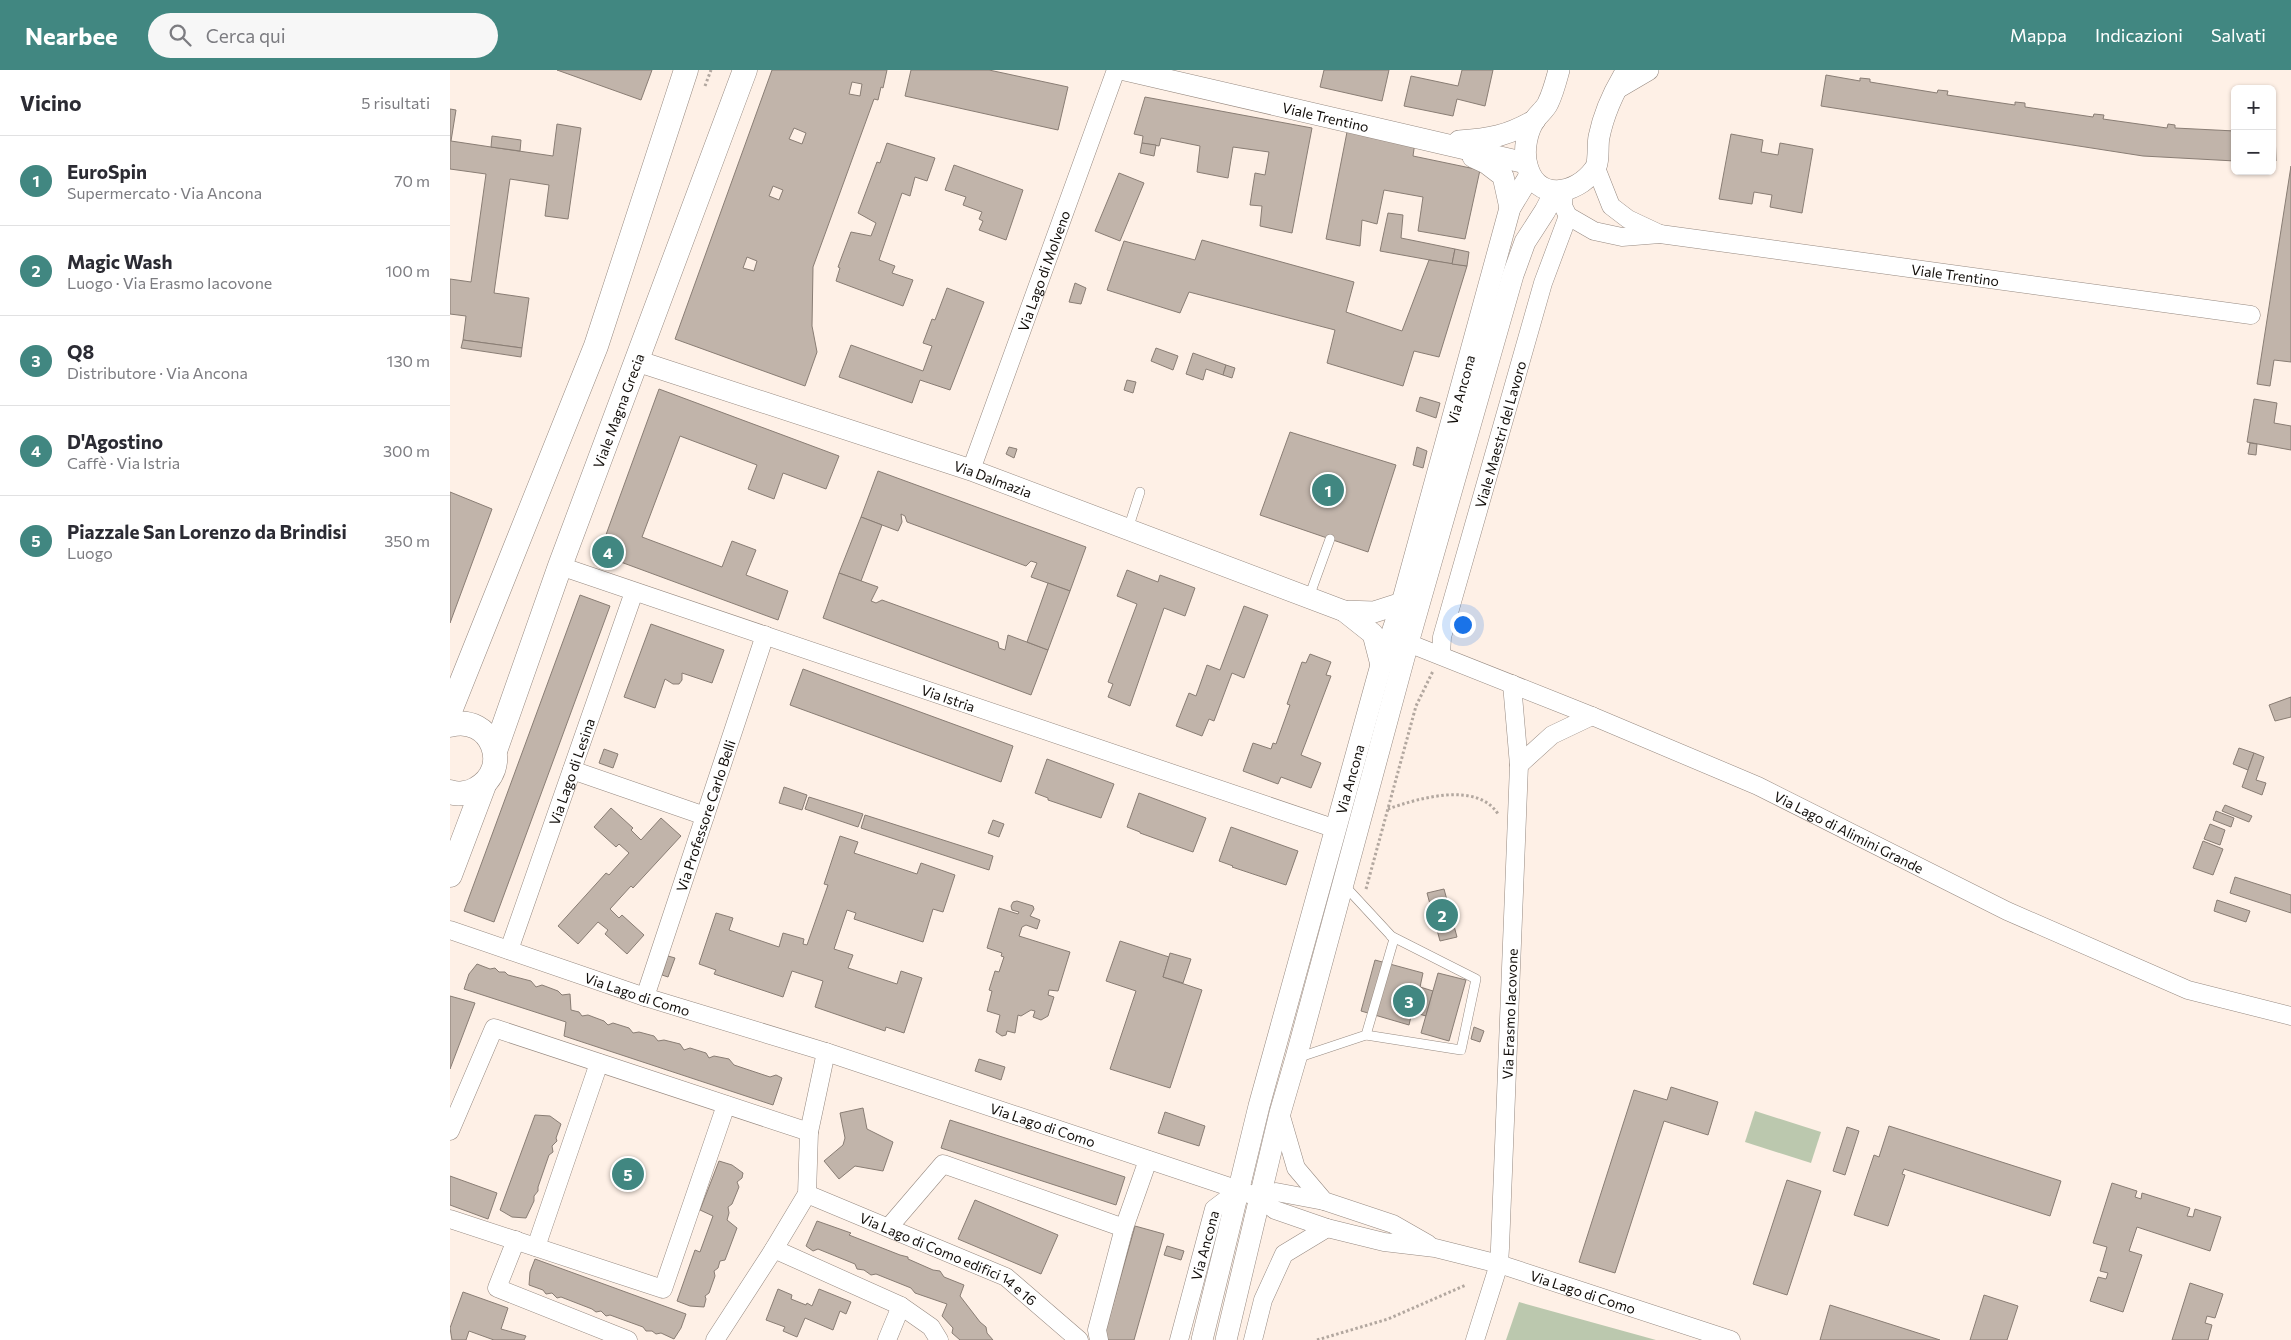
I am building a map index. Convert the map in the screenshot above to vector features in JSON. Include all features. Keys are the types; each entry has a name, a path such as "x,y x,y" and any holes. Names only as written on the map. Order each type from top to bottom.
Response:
{"main road":[{"path":"450,711 596,346 686,70"},
{"name":"Viale Magna Grecia","path":"450,875 484,785 494,769 495,751 560,566 745,70"},
{"path":"450,725 460,722 476,726 488,736 495,751"},
{"path":"450,792 470,793 484,785"}],"street":[{"name":"Via Lago di Molveno","path":"971,470 1116,70"},
{"name":"Viale Trentino","path":"1126,70 1439,142 1528,169"},
{"name":"Via Ancona","path":"1179,1340 1214,1209 1239,1190 1259,1106 1381,665 1402,603 1510,208 1528,169 1526,142 1535,120 1547,105 1559,70"},
{"path":"1528,169 1541,187 1560,192 1583,183 1596,168 1599,137 1614,90 1627,70"},
{"path":"1614,90 1648,70"},
{"path":"1439,142 1483,139 1512,133 1535,120"},
{"name":"Via Ancona","path":"1439,142 1486,163 1503,176 1510,208"},
{"name":"Viale Trentino","path":"1596,168 1611,206 1628,219 1660,234"},
{"path":"1560,192 1563,206 1568,216"},
{"name":"Via Ancona","path":"1226,1340 1280,1113 1408,643 1512,275 1524,242 1560,192"},
{"name":"Viale Trentino","path":"1568,216 1594,231 1622,237 1660,234 2251,315"},
{"name":"Viale Maestri del Lavoro","path":"1441,655 1442,637 1543,283 1568,216"},
{"name":"Via Dalmazia","path":"637,361 971,470 1344,610 1374,612 1402,603"},
{"name":"Via Istria","path":"560,566 1336,829"},
{"name":"Via Lago di Lesina","path":"509,950 634,592"},
{"name":"Via Dalmazia","path":"1344,610 1373,634 1381,665"},
{"name":"Via Professore Carlo Belli","path":"645,997 766,636"},
{"name":"Via Lago di Alimini Grande","path":"1408,643 1592,716 1758,786 2007,911 2188,990 2291,1016"},
{"name":"Via Erasmo Iacovone","path":"1475,1340 1499,1264 1519,765 1512,684"},
{"path":"1519,765 1552,735 1592,716"},
{"path":"572,770 705,816"},
{"name":"Via Lago di Como","path":"450,930 645,997 826,1052 1239,1190 1260,1198 1275,1210 1327,1228 1384,1242 1435,1248 1499,1264 1731,1340"},
{"path":"450,1131 494,1028 809,1132"},
{"path":"715,1340 807,1194 809,1132 826,1052"},
{"path":"536,1247 599,1063"},
{"path":"450,1219 663,1289 726,1105"},
{"path":"1280,1113 1296,1168 1324,1201"},
{"path":"1099,1340 1096,1330 1124,1228 1148,1160"},
{"path":"888,1227 943,1164 1124,1228"},
{"path":"1202,1340 1239,1190"},
{"name":"Via Lago di Como","path":"1260,1198 1276,1192 1324,1201 1393,1224 1435,1248"},
{"name":"Via Lago di Como edifici 14 e 16","path":"807,1194 1006,1277 1079,1340"},
{"path":"1253,1340 1263,1300 1284,1254 1327,1228"},
{"path":"516,1240 497,1288 628,1340"},
{"path":"774,1249 901,1306 930,1327 939,1340"},
{"path":"887,1340 901,1306"}],"lane":[{"path":"1128,529 1140,492"},
{"path":"1309,598 1330,539"},
{"path":"1343,884 1394,939 1366,1035"},
{"path":"1296,1058 1366,1035 1461,1050 1476,979 1391,936"}],"path":[{"path":"1362,904 1416,706 1441,655"},
{"path":"1388,809 1411,800 1434,796 1466,796 1480,798 1490,803 1501,821"},
{"path":"1317,1340 1388,1319 1466,1285"}],"green space":[{"path":"1755,1111 1821,1132 1811,1163 1745,1142"},
{"path":"1519,1302 1656,1340 1506,1340"}],"building":[{"path":"557,70 652,70 641,100"},
{"path":"772,70 887,70 883,88 881,87 878,100 874,99 813,267 812,326 817,352 805,386 675,339","holes":["852,82 862,84 860,96 849,94","794,128 806,133 802,144 789,139","773,186 783,190 779,200 769,196","747,257 757,261 754,271 743,268"]},
{"path":"911,70 989,70 1068,87 1058,130 905,96"},
{"path":"1324,70 1389,70 1382,101 1320,87"},
{"path":"1462,70 1493,70 1485,106 1457,99 1453,116 1404,106 1411,76 1458,86"},
{"path":"1826,75 1860,81 1860,78 1870,79 1870,82 1937,93 1938,90 1948,91 1947,95 2015,105 2015,102 2025,103 2025,107 2093,117 2094,114 2104,115 2103,119 2167,128 2168,124 2175,125 2175,128 2231,131 2231,161 2143,156 1821,106"},
{"path":"1145,97 1312,128 1292,233 1260,226 1262,206 1250,205 1255,173 1265,175 1269,152 1233,147 1228,178 1197,172 1200,146 1161,138 1159,146 1142,143 1143,136 1134,134"},
{"path":"450,109 456,110 451,141 553,156 557,124 581,128 568,219 545,216 549,185 510,179 494,293 529,298 522,348 463,340 466,316 450,314 450,279 471,282 486,174 450,169"},
{"path":"1347,132 1415,142 1413,156 1480,170 1465,239 1418,231 1423,197 1384,190 1377,224 1362,220 1360,246 1326,239"},
{"path":"1731,134 1763,140 1761,152 1778,155 1780,143 1813,149 1802,213 1770,207 1772,195 1754,192 1752,204 1719,199"},
{"path":"492,136 521,140 520,151 491,147"},
{"path":"887,143 935,158 927,181 915,177 910,196 902,193 879,260 895,266 892,273 913,280 903,306 836,281 840,268 838,267 851,232 871,236 876,223 858,213 877,162 880,163"},
{"path":"1142,143 1156,145 1154,156 1140,153"},
{"path":"954,165 1023,190 1006,240 979,230 983,221 979,219 982,212 963,205 966,197 945,190"},
{"path":"2291,166 2291,362 2274,360 2270,386 2257,384"},
{"path":"1119,173 1144,183 1120,241 1095,231"},
{"path":"1388,213 1403,215 1401,238 1455,249 1452,264 1380,251"},
{"path":"1202,240 1354,282 1346,312 1402,331 1429,260 1467,266 1439,357 1414,351 1403,386 1327,363 1335,330 1189,292 1180,313 1107,290 1124,241 1195,260"},
{"path":"1455,249 1469,252 1467,266 1452,264"},
{"path":"1075,283 1086,288 1081,304 1069,302"},
{"path":"947,288 984,302 950,390 920,380 912,403 839,377 851,345 923,371 932,346 923,343 932,319 935,320"},
{"path":"463,340 522,348 521,357 461,348"},
{"path":"1156,348 1178,356 1173,370 1151,361"},
{"path":"1193,353 1226,365 1223,375 1206,369 1203,380 1186,374"},
{"path":"1226,365 1235,368 1232,378 1223,375"},
{"path":"1127,380 1136,382 1133,393 1124,390"},
{"path":"659,389 839,456 826,489 783,473 774,499 748,489 757,465 680,436 642,537 722,567 732,541 756,550 746,575 788,591 778,620 599,554"},
{"path":"1420,397 1440,403 1436,418 1416,411"},
{"path":"2254,399 2277,403 2274,423 2291,426 2291,450 2247,442"},
{"path":"1290,432 1396,465 1368,552 1260,515"},
{"path":"2250,443 2257,444 2256,455 2248,454"},
{"path":"1009,447 1017,449 1014,458 1006,454"},
{"path":"1417,447 1427,451 1423,468 1413,465"},
{"path":"878,471 1086,547 1070,591 1031,577 1037,563 1031,561 1026,566 907,522 905,516 901,514 902,522 898,531 861,517"},
{"path":"450,492 492,509 450,623"},
{"path":"861,517 882,525 861,581 839,573"},
{"path":"1127,570 1158,582 1160,575 1195,588 1185,616 1164,608 1130,706 1108,697 1113,684 1108,682 1137,604 1117,596"},
{"path":"839,573 878,587 871,601 876,603 882,600 998,642 999,648 1005,650 1008,635 1048,650 1031,695 823,618"},
{"path":"1048,583 1070,591 1048,650 1027,642"},
{"path":"580,595 610,606 494,922 464,911"},
{"path":"1244,606 1268,615 1244,678 1232,673 1214,721 1209,719 1202,736 1176,726 1189,693 1196,696 1207,665 1220,670"},
{"path":"651,624 724,650 712,683 682,673 682,680 679,684 673,684 665,679 655,708 624,697"},
{"path":"1310,654 1331,662 1326,675 1331,676 1301,755 1321,763 1311,788 1281,777 1278,784 1243,771 1253,743 1271,749 1273,743 1276,744 1290,705 1287,704 1302,662 1306,663"},
{"path":"803,669 1013,746 1001,782 790,705"},
{"path":"2291,697 2291,717 2275,721 2269,705"},
{"path":"2239,748 2254,753 2248,770 2233,764"},
{"path":"604,749 618,754 613,768 599,763"},
{"path":"2254,753 2264,757 2256,780 2266,783 2262,795 2242,787"},
{"path":"1047,759 1114,784 1101,818 1048,800 1048,798 1035,793"},
{"path":"784,787 807,795 802,810 779,803"},
{"path":"1139,793 1206,818 1193,852 1127,827"},
{"path":"809,797 863,814 858,827 805,809"},
{"path":"2225,805 2252,816 2249,822 2222,811"},
{"path":"611,808 633,828 631,830 641,840 661,818 681,836 633,888 631,886 610,909 619,918 622,915 644,935 627,954 605,934 608,930 598,922 578,944 558,926 606,873 609,875 629,853 619,844 616,847 594,827"},
{"path":"2216,811 2234,818 2231,827 2213,820"},
{"path":"865,815 993,856 989,870 861,828"},
{"path":"993,820 1004,824 999,837 988,833"},
{"path":"2210,824 2225,830 2220,845 2204,839"},
{"path":"1231,827 1298,851 1286,885 1219,861"},
{"path":"840,836 858,842 854,853 917,874 921,863 955,875 943,912 933,909 923,942 854,919 856,913 847,910 834,949 853,955 848,968 897,984 901,971 922,978 904,1033 886,1027 885,1031 815,1007 823,981 792,971 783,997 714,974 716,970 699,964 716,913 733,918 729,930 779,947 783,933 804,939 803,944 807,945 828,885 824,884"},
{"path":"2203,841 2223,849 2213,875 2193,868"},
{"path":"2235,877 2291,895 2291,913 2230,893"},
{"path":"1444,889 1457,937 1440,941 1427,893"},
{"path":"2217,900 2250,911 2246,922 2214,911"},
{"path":"1017,901 1033,906 1034,909 1030,916 1040,920 1037,929 1026,925 1022,927 1019,936 1070,952 1058,991 1049,990 1048,995 1054,997 1048,1016 1041,1020 1033,1017 1035,1011 1031,1010 1021,1016 1018,1015 1015,1033 1007,1031 1006,1035 1002,1036 996,1032 1000,1015 987,1011 992,991 989,990 995,971 999,972 1004,957 1001,956 1002,953 987,948 999,908 1018,914 1019,912 1012,910 1011,906 1013,902"},
{"path":"1120,941 1169,957 1163,977 1202,990 1170,1088 1110,1069 1136,991 1106,981"},
{"path":"1170,953 1191,959 1183,983 1163,977"},
{"path":"668,956 675,958 668,977 662,975"},
{"path":"1375,960 1423,973 1420,987 1433,991 1426,1016 1412,1012 1409,1025 1361,1011"},
{"path":"477,964 490,969 495,968 499,972 505,972 508,975 531,981 536,987 542,985 558,991 562,995 570,994 571,1010 579,1012 582,1016 588,1015 604,1021 608,1025 613,1023 629,1028 633,1033 639,1032 654,1036 658,1041 664,1040 680,1044 684,1050 690,1048 706,1053 709,1058 714,1056 729,1059 734,1065 770,1077 776,1075 782,1078 773,1105 564,1036 566,1022 464,989 469,974"},
{"path":"1438,973 1466,980 1449,1041 1421,1033"},
{"path":"450,996 475,1003 450,1069"},
{"path":"1474,1027 1484,1031 1480,1042 1471,1039"},
{"path":"979,1059 1005,1067 1001,1080 975,1071"},
{"path":"1671,1087 1718,1102 1708,1135 1664,1121 1615,1273 1579,1262 1634,1090 1667,1100"},
{"path":"863,1108 867,1129 893,1142 883,1171 855,1166 839,1179 824,1161 843,1145 845,1138 840,1113"},
{"path":"1165,1112 1205,1126 1199,1146 1158,1133"},
{"path":"535,1115 550,1116 561,1124 556,1138 557,1141 552,1146 553,1152 549,1155 538,1191 534,1196 534,1201 526,1218 512,1217 500,1210"},
{"path":"950,1120 1125,1177 1116,1205 941,1148"},
{"path":"1889,1126 2061,1181 2050,1216 1904,1169 1902,1174 1905,1175 1888,1226 1854,1215 1874,1155 1879,1157"},
{"path":"1847,1127 1859,1131 1845,1175 1833,1171"},
{"path":"719,1161 732,1165 743,1173 742,1178 737,1182 739,1187 732,1204 728,1207 727,1220 737,1228 725,1260 720,1261 718,1268 714,1271 715,1276 709,1293 705,1296 704,1307 690,1306 677,1301 695,1250 700,1252 713,1216 700,1210"},
{"path":"450,1176 497,1193 488,1219 450,1205"},
{"path":"1787,1180 1821,1191 1787,1295 1753,1284"},
{"path":"2112,1183 2137,1191 2135,1197 2141,1199 2142,1193 2190,1208 2187,1216 2193,1217 2195,1209 2221,1217 2210,1251 2137,1227 2129,1251 2142,1255 2123,1312 2090,1301 2098,1277 2106,1279 2108,1273 2100,1271 2107,1247 2093,1243"},
{"path":"975,1200 1058,1235 1041,1274 958,1239"},
{"path":"817,1221 908,1257 908,1259 933,1270 940,1271 944,1277 964,1285 960,1296 986,1327 987,1333 993,1340 960,1340 952,1333 953,1328 942,1316 947,1304 915,1293 911,1288 876,1274 871,1275 864,1270 857,1269 855,1264 818,1249 813,1251 806,1246"},
{"path":"1135,1226 1164,1234 1134,1340 1103,1340"},
{"path":"1167,1246 1184,1251 1181,1260 1164,1255"},
{"path":"535,1259 686,1314 681,1328 674,1339 661,1333 656,1334 652,1331 646,1331 643,1327 610,1315 606,1316 601,1311 596,1312 561,1297 557,1298 552,1293 546,1294 543,1290 529,1285 530,1272"},
{"path":"2190,1283 2223,1294 2215,1318 2207,1316 2205,1323 2212,1325 2208,1340 2172,1340"},
{"path":"778,1289 792,1295 791,1299 806,1305 807,1303 812,1306 819,1289 851,1302 846,1314 840,1311 833,1330 805,1318 797,1337 783,1331 785,1327 766,1320"},
{"path":"463,1292 508,1308 501,1329 526,1336 524,1340 494,1340 469,1331 466,1340 452,1340 450,1328"},
{"path":"1984,1295 2018,1306 2007,1340 1970,1340"},
{"path":"1830,1305 1940,1340 1820,1340"}],"place":[{"name":"EuroSpin","path":"1328,490"},
{"name":"D'Agostino","path":"608,552"},
{"name":"Magic Wash","path":"1442,915"},
{"name":"Q8","path":"1409,1001"},
{"name":"Piazzale San Lorenzo da Brindisi","path":"628,1174"}]}
